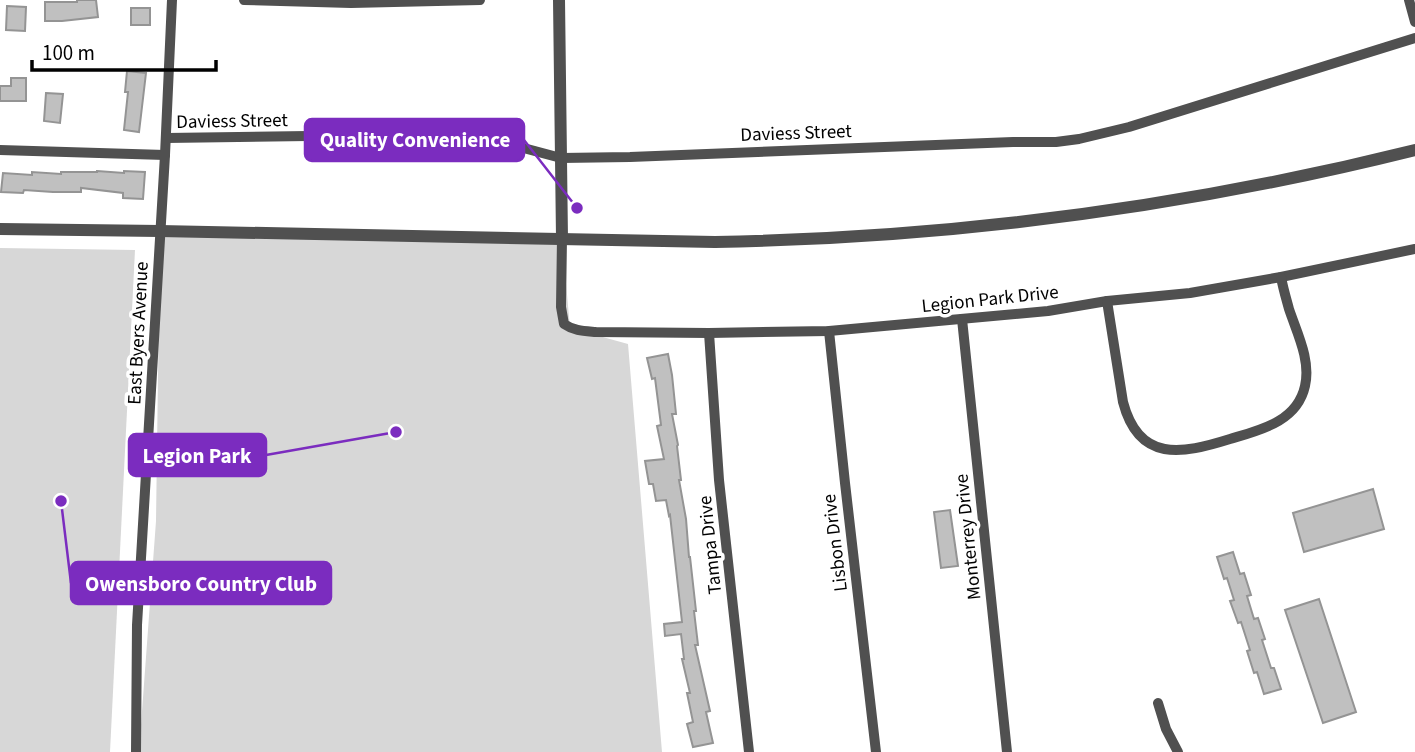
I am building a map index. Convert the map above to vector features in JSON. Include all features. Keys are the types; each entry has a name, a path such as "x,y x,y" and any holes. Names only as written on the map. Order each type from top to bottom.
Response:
{"street":[{"name":"East Byers Avenue","path":"136,752 137,625 172,0"},
{"path":"244,0 351,3 480,0"},
{"path":"559,0 562,238"},
{"path":"1409,0 1415,22"},
{"name":"Daviess Street","path":"166,138 381,135 470,137 561,158 630,158 1056,142 1129,127 1415,38"},
{"name":"Daviess Street","path":"0,150 165,155"},
{"path":"0,229 715,242 786,240 945,229 1040,219 1219,192 1415,150"},
{"name":"Legion Park Drive","path":"562,238 561,307 564,324 579,331 596,332 829,331 1048,311 1107,301 1189,293 1413,249"},
{"path":"1413,249 1415,262"},
{"path":"1107,301 1123,402 1126,416 1133,428 1142,438 1167,450 1197,449 1279,422 1299,401 1305,388 1305,358 1281,277"},
{"name":"Monterrey Drive","path":"962,319 1007,752"},
{"name":"Lisbon Drive","path":"829,331 876,752"},
{"name":"Tampa Drive","path":"709,333 719,480 749,752"},
{"path":"1158,703 1166,729 1178,752"}],"shaded area":[{"path":"160,231 562,238 570,328 628,344 662,752 139,752 156,521"},
{"path":"0,248 135,250 110,752 0,752"}],"building":[{"path":"96,0 98,17 45,21 45,2"},
{"path":"7,6 26,7 25,31 6,30"},
{"path":"131,8 150,8 150,25 131,25"},
{"path":"127,71 146,73 139,132 124,130"},
{"path":"11,78 26,78 26,101 0,101 0,86 11,86"},
{"path":"46,93 63,94 60,123 44,121"},
{"path":"97,171 145,172 143,199 123,198 123,193 81,188 81,192 1,192 3,173 32,175 32,172 61,174"},
{"path":"668,354 676,414 672,414 678,445 679,480 696,611 698,645 695,645 710,711 706,712 713,743 693,747 687,724 693,722 682,659 681,634 665,636 664,624 682,622 670,515 666,500 656,501 653,484 649,484 645,461 664,459 657,426 661,425 655,378 652,379 647,358"},
{"path":"1373,489 1384,529 1304,552 1293,513"},
{"path":"950,510 958,566 941,568 934,512"},
{"path":"1233,552 1240,574 1244,573 1251,595 1247,596 1254,619 1258,618 1271,668 1274,668 1281,689 1264,694 1257,672 1254,673 1241,622 1238,623 1230,601 1234,600 1227,578 1224,579 1217,557"},
{"path":"1319,599 1356,712 1323,723 1285,610"}],"place":[{"name":"Quality Convenience","path":"577,208"},
{"name":"Legion Park","path":"396,432"},
{"name":"Owensboro Country Club","path":"61,501"}]}
